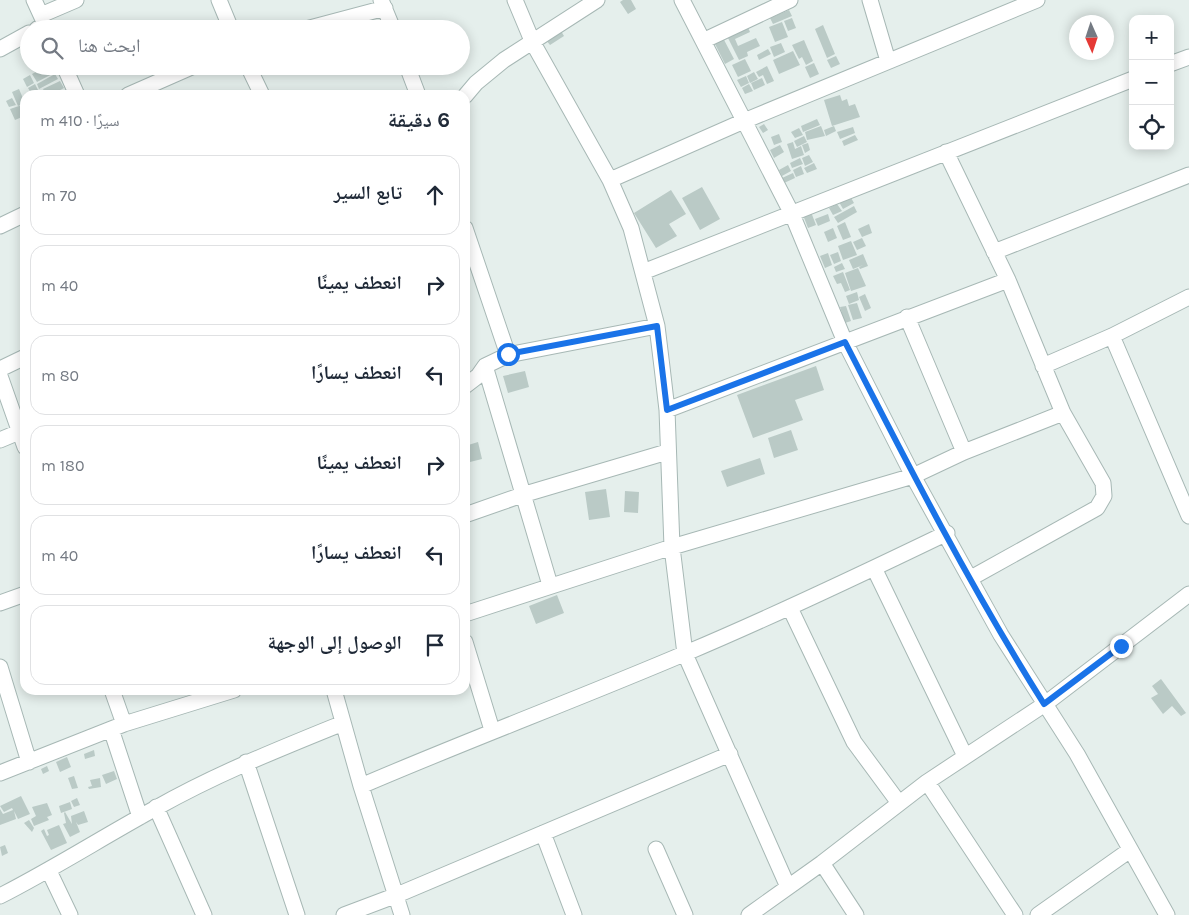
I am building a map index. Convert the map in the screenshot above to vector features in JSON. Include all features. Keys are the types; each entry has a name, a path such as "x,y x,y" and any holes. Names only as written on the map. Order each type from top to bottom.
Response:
{"street":[{"path":"34,0 42,20"},
{"path":"48,20 76,0"},
{"path":"219,0 227,20"},
{"path":"515,0 533,43 610,180 632,228 657,326 667,410 667,452 672,547 685,654 788,887"},
{"path":"470,90 504,60 597,0"},
{"path":"682,0 705,40 744,122 792,214 845,342 913,476 1001,635 1076,754 1167,915"},
{"path":"705,40 790,0"},
{"path":"870,0 888,61"},
{"path":"610,180 888,61 1037,0"},
{"path":"334,20 383,4 389,20"},
{"path":"0,49 20,38"},
{"path":"1174,63 1189,57"},
{"path":"68,75 75,90"},
{"path":"139,90 174,75"},
{"path":"252,75 260,90"},
{"path":"410,75 416,90"},
{"path":"643,272 1129,81"},
{"path":"946,152 1008,280 1063,413 1103,483 1104,496 1097,508 971,578"},
{"path":"994,252 1189,175"},
{"path":"0,226 20,216"},
{"path":"470,243 508,354"},
{"path":"667,410 1008,280"},
{"path":"1043,366 1112,336 1189,297"},
{"path":"907,318 964,452"},
{"path":"470,382 478,376 485,366 508,354 657,326"},
{"path":"1112,336 1189,516"},
{"path":"0,369 20,359"},
{"path":"485,366 550,585"},
{"path":"0,376 19,432 0,440"},
{"path":"470,612 672,547 913,476 964,452 1063,413"},
{"path":"470,513 522,495 667,452"},
{"path":"361,786 492,730 685,654 790,608 946,533"},
{"path":"874,568 965,756"},
{"path":"748,915 822,863 926,782 1044,704 1189,594"},
{"path":"0,603 20,596"},
{"path":"790,608 854,742 899,803"},
{"path":"470,658 492,730"},
{"path":"0,667 29,762"},
{"path":"113,695 117,726 140,817"},
{"path":"0,773 117,726 217,695"},
{"path":"335,695 361,786 402,915"},
{"path":"0,896 50,871 156,807 246,762 343,723"},
{"path":"344,915 397,895 730,754"},
{"path":"246,762 297,915"},
{"path":"926,782 1016,915"},
{"path":"156,807 204,915"},
{"path":"543,833 574,915"},
{"path":"656,849 685,915"},
{"path":"1038,915 1130,850"},
{"path":"822,863 856,915"},
{"path":"50,871 70,915"}],"building":[{"path":"631,0 636,9 628,14 620,2"},
{"path":"789,10 792,16 773,24 770,18"},
{"path":"792,18 796,28 788,31 784,21"},
{"path":"782,22 788,37 775,42 769,27"},
{"path":"746,23 750,32 735,39 738,46 756,38 760,46 747,52 748,56 739,60 725,32"},
{"path":"823,25 835,54 827,58 815,29"},
{"path":"561,31 564,36 550,45 546,40"},
{"path":"722,36 734,59 725,64 713,40"},
{"path":"804,40 813,61 806,65 802,57 799,59 792,45"},
{"path":"781,43 785,52 774,57 770,47"},
{"path":"768,49 771,54 759,60 757,55"},
{"path":"793,51 800,65 779,74 773,60"},
{"path":"836,56 840,64 831,68 827,60"},
{"path":"745,59 751,71 738,77 732,65"},
{"path":"814,63 819,74 810,78 805,67"},
{"path":"767,66 774,81 767,84 763,75 759,77 756,72"},
{"path":"754,72 758,79 750,83 747,76"},
{"path":"30,75 34,83 27,87 23,79"},
{"path":"33,75 50,75 37,82"},
{"path":"53,75 56,75 58,79 39,89 37,84"},
{"path":"746,76 749,83 741,87 737,80"},
{"path":"762,78 765,85 754,90 751,83"},
{"path":"60,81 64,88 60,90 43,89"},
{"path":"35,84 38,90 29,90 28,88"},
{"path":"749,84 753,91 745,94 742,88"},
{"path":"19,89 20,105 18,106 12,92"},
{"path":"840,95 842,101 847,99 849,106 855,104 860,117 832,126 824,100"},
{"path":"12,98 16,105 9,107 6,101"},
{"path":"20,106 20,118 15,120 10,109"},
{"path":"817,119 820,125 803,132 801,126"},
{"path":"764,124 768,130 763,133 759,127"},
{"path":"821,126 825,136 807,140 805,132"},
{"path":"834,126 836,131 826,136 824,130"},
{"path":"853,127 855,133 840,139 837,132"},
{"path":"799,128 803,135 795,138 791,132"},
{"path":"779,134 782,142 774,145 771,137"},
{"path":"855,135 858,140 844,146 842,141"},
{"path":"804,136 807,142 797,147 794,141"},
{"path":"793,142 795,149 801,146 804,155 792,159 787,144"},
{"path":"808,143 810,150 805,153 802,145"},
{"path":"780,145 784,152 774,158 770,150"},
{"path":"809,155 813,162 805,166 802,158"},
{"path":"800,158 803,164 792,168 790,163"},
{"path":"814,163 817,169 807,173 804,168"},
{"path":"788,165 791,171 782,176 779,170"},
{"path":"801,166 804,174 796,177 793,170"},
{"path":"793,173 795,178 784,183 782,178"},
{"path":"702,187 720,219 700,230 682,198"},
{"path":"671,190 686,214 669,224 677,236 656,248 634,213"},
{"path":"850,196 854,203 843,209 839,202"},
{"path":"837,204 842,211 833,215 829,208"},
{"path":"854,206 857,212 838,223 834,217"},
{"path":"811,212 816,225 808,228 803,215"},
{"path":"828,214 830,221 818,226 815,219"},
{"path":"845,222 851,237 843,240 837,226"},
{"path":"869,224 872,233 862,237 858,229"},
{"path":"833,228 837,238 828,242 824,232"},
{"path":"862,238 866,246 857,250 853,242"},
{"path":"851,241 857,255 843,260 838,246"},
{"path":"838,252 841,261 834,264 830,255"},
{"path":"828,253 832,265 825,268 820,256"},
{"path":"863,254 868,266 860,269 859,267 863,265 853,269 849,260"},
{"path":"842,263 845,269 836,272 834,267"},
{"path":"858,268 866,286 851,291 845,273"},
{"path":"843,272 850,290 845,292 841,283 837,284 833,276"},
{"path":"857,292 859,300 849,304 846,296"},
{"path":"865,294 871,308 865,311 859,297"},
{"path":"857,303 862,318 853,320 848,305"},
{"path":"846,306 851,321 845,323 840,307"},
{"path":"816,366 824,390 795,400 803,420 753,438 737,395"},
{"path":"525,371 529,387 508,393 503,376"},
{"path":"791,430 798,450 774,458 768,438"},
{"path":"478,442 482,459 470,462 470,444"},
{"path":"760,458 765,474 727,487 721,471"},
{"path":"606,489 610,517 589,520 585,492"},
{"path":"625,491 639,492 638,513 624,512"},
{"path":"557,595 564,613 536,624 529,606"},
{"path":"1161,679 1186,713 1181,716 1172,706 1163,714 1151,698 1158,694 1152,686"},
{"path":"94,750 95,756 85,759 84,754"},
{"path":"67,757 71,767 60,772 56,762"},
{"path":"47,766 49,771 43,774 41,769"},
{"path":"114,771 117,779 106,784 102,775"},
{"path":"74,776 78,788 72,789 68,778"},
{"path":"100,778 101,787 89,789 88,787 92,786 90,780"},
{"path":"21,796 30,814 18,819 14,811 16,819 0,825 0,809 3,814 13,810 12,808 4,812 0,806"},
{"path":"77,798 80,805 74,807 71,801"},
{"path":"70,802 72,809 61,813 59,806"},
{"path":"47,803 52,815 47,817 49,820 34,826 31,819 36,816 32,807"},
{"path":"84,811 88,822 78,825 76,822 80,832 70,837 63,824 66,823 64,813 72,824 71,816"},
{"path":"29,820 34,828 32,832 24,823"},
{"path":"59,825 67,843 51,850 41,831 44,829 47,836 49,835 47,830"},
{"path":"5,845 8,853 2,856 0,847"}],"route":[{"path":"508,354 657,326 667,410 845,342 913,476 1001,635 1044,704 1121,646"}]}
